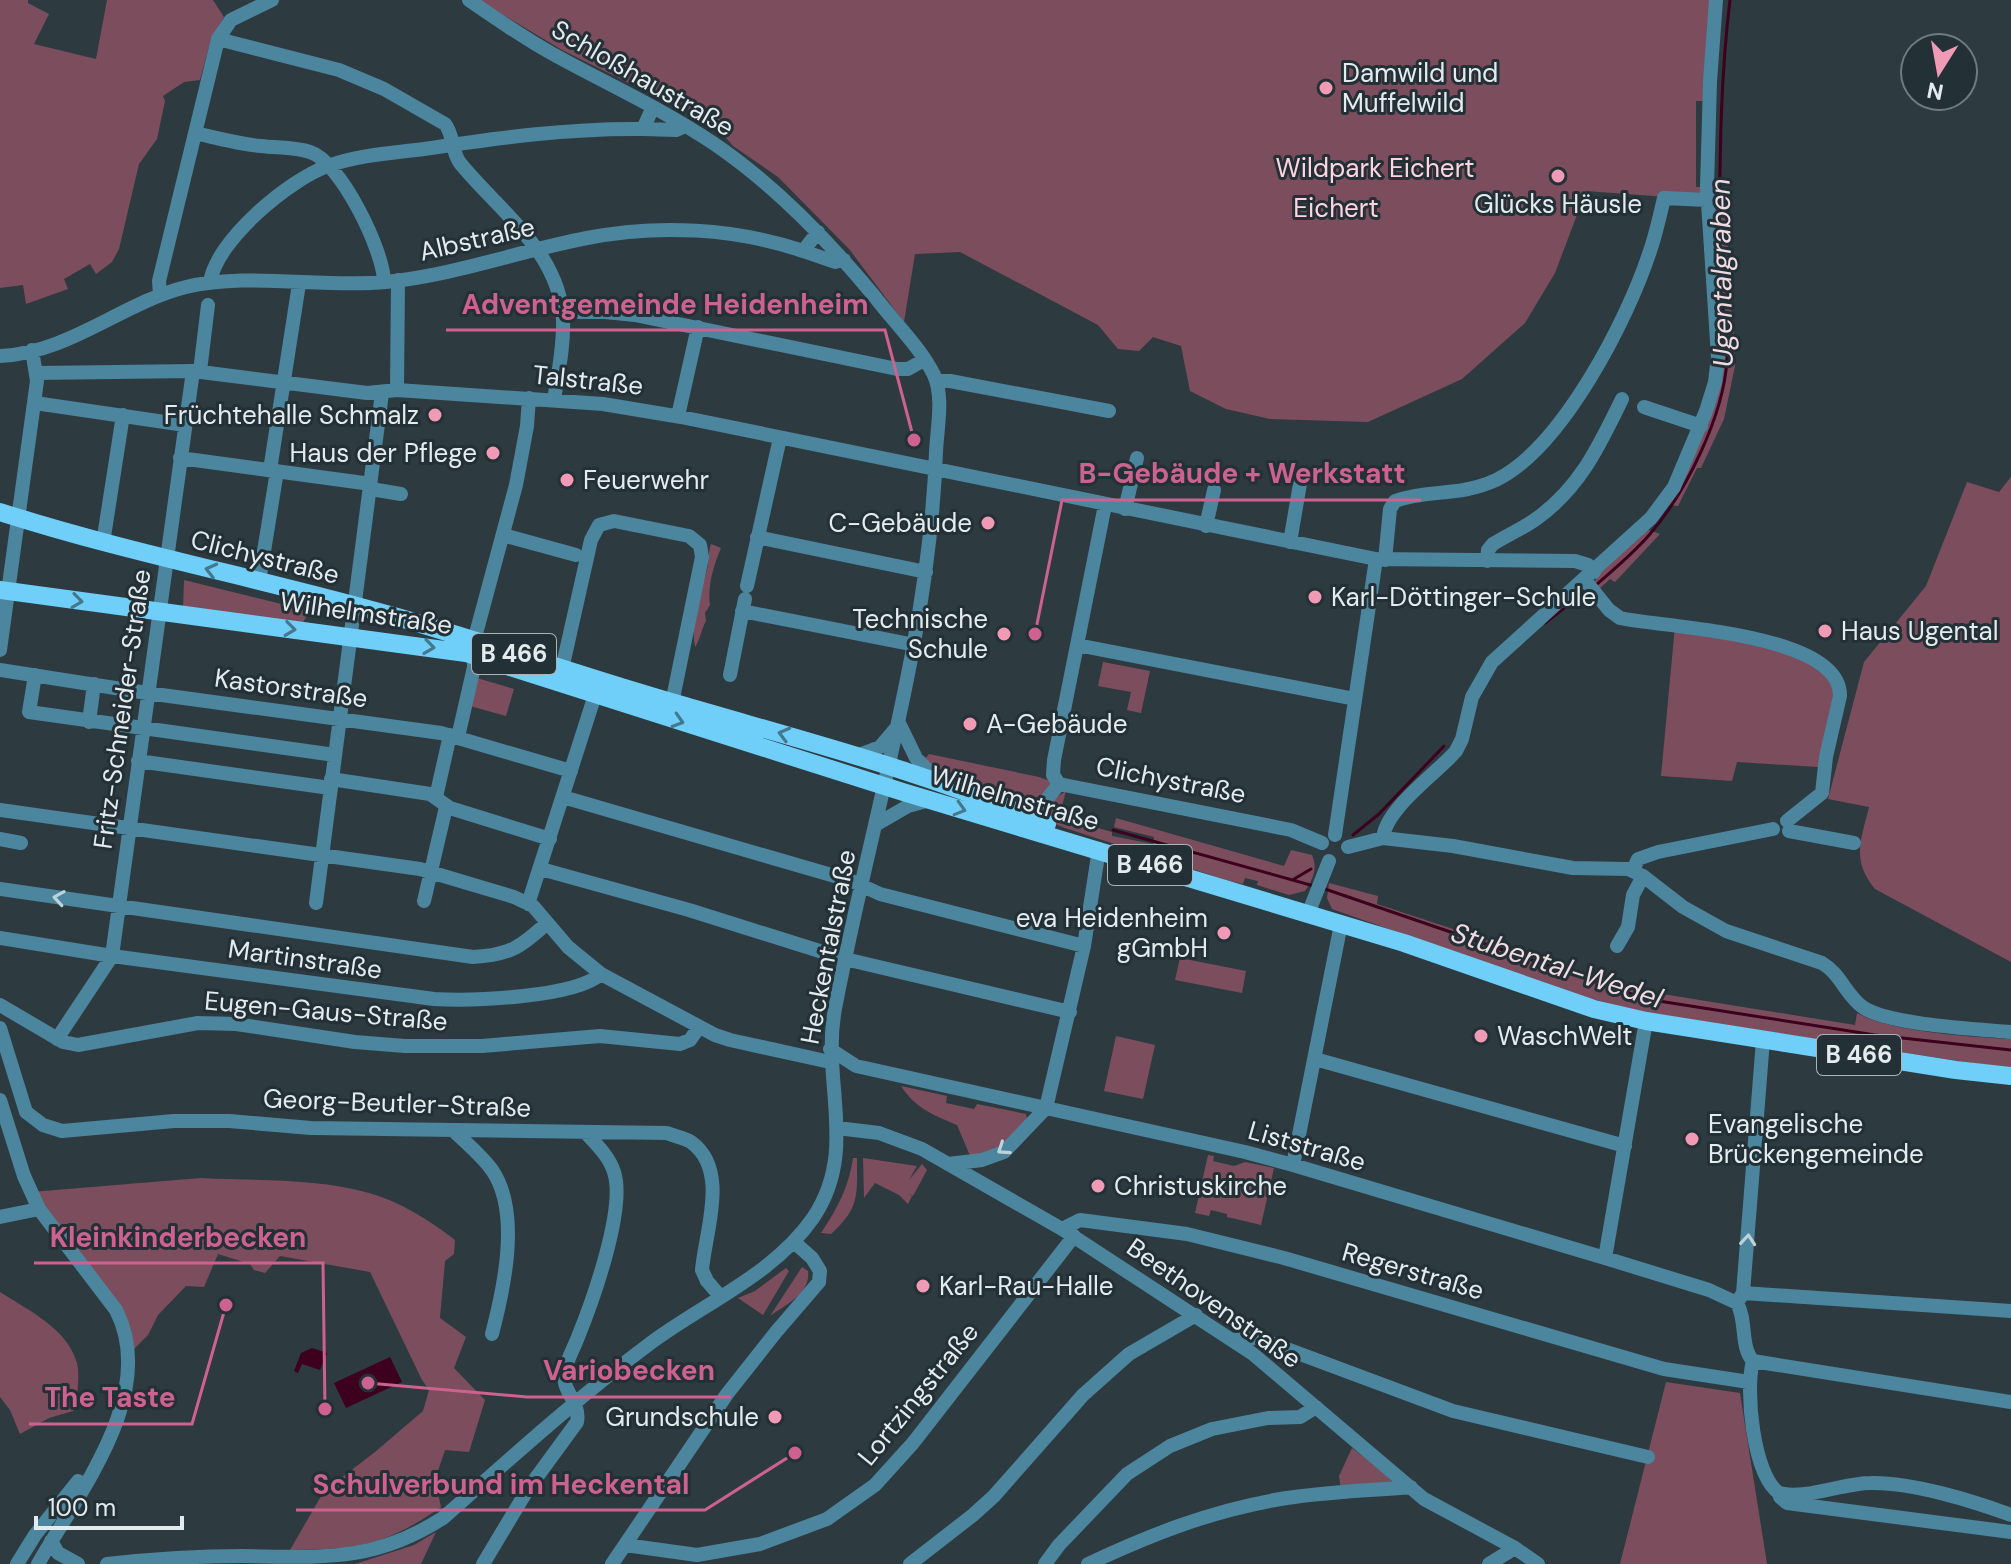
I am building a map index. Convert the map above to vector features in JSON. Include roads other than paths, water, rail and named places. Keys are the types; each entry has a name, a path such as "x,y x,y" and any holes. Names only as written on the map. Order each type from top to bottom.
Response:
{"main road":[{"name":"Clichystraße","path":"0,512 103,543 396,617 474,648 562,669 859,755 1019,812 1093,848"},
{"name":"Wilhelmstraße","path":"4,590 386,641 474,648 595,695 1460,961 1594,1009 1646,1021 1763,1040 2011,1076"},
{"path":"386,641 383,626 387,620 396,617"}],"street":[{"path":"160,295 159,281 218,39 231,20 272,0"},
{"name":"Schloßhaustraße","path":"469,0 540,47 685,126 751,172 818,232 844,260 924,360 937,381"},
{"path":"1383,838 1384,828 1394,814 1456,751 1472,697 1492,662 1591,582 1647,523 1665,501 1701,426 1712,392 1718,357 1710,256 1710,202 1707,200 1709,101 1716,0"},
{"path":"218,39 319,64 360,78 440,120 450,132 458,161 538,251 555,282 563,332 554,400"},
{"path":"643,129 653,107"},
{"path":"210,283 216,264 245,227 289,188 328,166 562,131 676,130 685,126"},
{"path":"195,133 243,144 309,152 320,158 352,198 369,227 391,281 390,392 371,487 316,903"},
{"path":"1329,861 1322,853 1328,839 1390,509 1395,501 1479,487 1508,473 1539,447 1586,386 1618,324 1650,253 1664,198 1707,200"},
{"name":"Albstraße","path":"0,356 81,335 160,295 210,283 391,281 447,274 600,236 665,230 738,235 835,262 844,260"},
{"path":"803,251 818,232"},
{"path":"259,582 283,381 299,284"},
{"name":"Fritz-Schneider-Straße","path":"57,1039 112,956 180,458 208,305"},
{"path":"562,312 617,313 897,369 908,369 924,360"},
{"path":"678,416 698,327"},
{"path":"0,650 4,590 19,518 35,403 38,373 32,350"},
{"name":"Talstraße","path":"38,373 196,371 390,392 529,398 617,406 1380,560 1575,561 1585,563 1591,582"},
{"path":"886,786 915,645 926,572 936,470 937,381 1109,411"},
{"path":"424,901 454,736 473,673 474,648 524,447 529,398"},
{"path":"1487,561 1488,550 1493,544 1536,519 1578,481 1622,399"},
{"path":"35,403 185,425"},
{"path":"1644,407 1701,426"},
{"path":"103,543 123,415"},
{"path":"730,675 780,438"},
{"path":"180,458 401,494"},
{"path":"1125,509 1137,458"},
{"path":"1290,542 1301,478"},
{"path":"1206,526 1214,490"},
{"path":"1059,784 1052,772 1105,505"},
{"path":"562,669 591,540 599,525 614,521 689,536 700,545 702,557 672,703"},
{"path":"503,535 576,555"},
{"path":"757,537 926,572"},
{"path":"1591,582 1612,613 1620,618 1770,641 1831,671 1840,686 1822,793 1779,835 1773,829 1658,852 1638,859 1628,927 1617,946"},
{"path":"745,599 915,645"},
{"path":"1077,645 1355,699"},
{"name":"Kastorstraße","path":"0,670 454,736 571,771"},
{"path":"35,675 29,712 335,755"},
{"path":"89,722 94,684"},
{"path":"528,904 595,695"},
{"path":"859,755 886,742 899,723"},
{"path":"899,723 916,758 939,781"},
{"path":"138,761 426,793 441,802 550,839"},
{"name":"Clichystraße","path":"1019,812 1043,804 1059,784 1328,839"},
{"name":"Heckentalstraße","path":"107,1564 337,1557 394,1544 422,1532 443,1518 575,1400 794,1242 817,1211 829,1187 837,1154 830,1055 845,959 886,786"},
{"path":"563,797 862,885 880,894 1084,946"},
{"name":"Heckentalstraße","path":"877,824 908,806 930,800"},
{"path":"0,810 430,871 528,904 568,947 601,974 699,1027 726,1039 830,1055"},
{"path":"1788,826 1854,843"},
{"path":"1328,839 1343,838 1348,847 1341,860 1329,861"},
{"path":"1348,847 1383,838 1453,846 1573,868 1622,868 1638,873 1683,907 1726,931 1822,963 1835,973 1851,997 1875,1013 1897,1019 2011,1032"},
{"path":"0,839 21,843"},
{"path":"947,1164 982,1160 1004,1152 1046,1108 1084,946 1093,848"},
{"path":"1308,914 1329,861"},
{"path":"541,869 689,910 845,959 1070,1012"},
{"path":"0,889 473,957 518,949 547,923"},
{"path":"1293,1165 1341,924"},
{"name":"Martinstraße","path":"0,938 377,993 448,1000 526,995 585,983 601,974"},
{"name":"Eugen-Gaus-Straße","path":"0,1005 57,1039 78,1045 198,1023 236,1024 355,1042 464,1047 600,1036 680,1044 690,1040 699,1027"},
{"path":"1605,1258 1646,1021"},
{"name":"Georg-Beutler-Straße","path":"0,1028 26,1112 43,1125 62,1131 174,1121 229,1121 311,1128 667,1133 691,1142 705,1158 713,1201 702,1270 720,1296"},
{"path":"1763,1040 1740,1298 1746,1350 1753,1361 1749,1382 1758,1461 1764,1478 1787,1503 2011,1532"},
{"name":"Liststraße","path":"830,1055 856,1066 1293,1165 1740,1298 2011,1311"},
{"path":"1315,1059 1625,1146"},
{"path":"833,1086 846,1071 856,1066"},
{"path":"1,1110 39,1209 111,1302 124,1328 128,1381 118,1420 102,1454 38,1564"},
{"name":"Beethovenstraße","path":"837,1128 879,1133 922,1149 1068,1233 1233,1340 1424,1499 1515,1548 1538,1564"},
{"path":"453,1130 492,1171 507,1212 508,1243 492,1334"},
{"path":"483,1564 528,1489 573,1430 579,1413 563,1381 565,1370 588,1311 619,1194 614,1170 585,1132"},
{"path":"0,1217 39,1209"},
{"name":"Regerstraße","path":"1068,1233 1080,1220 1187,1234 1284,1258 1664,1369 1749,1382"},
{"name":"Lortzingstraße","path":"625,1545 697,1555 760,1544 827,1519 875,1485 913,1443 1068,1233"},
{"path":"612,1564 727,1394 819,1282 820,1271 812,1258 794,1242"},
{"path":"910,1564 994,1496 1083,1395 1129,1354 1196,1315"},
{"path":"1233,1340 1257,1338 1453,1411 1648,1457"},
{"path":"1753,1361 2011,1402"},
{"path":"1045,1564 1059,1545 1127,1474 1170,1446 1212,1429 1268,1418 1300,1417 1316,1407"},
{"path":"17,1564 55,1508 102,1454"},
{"path":"1779,1493 1793,1495 1870,1483 1902,1485 2011,1515"},
{"path":"1088,1564 1158,1532 1225,1511 1278,1499 1411,1487"},
{"path":"51,1541 58,1553 78,1564"},
{"path":"1489,1564 1515,1548"}],"waterway":[{"name":"Ugentalgraben","path":"1719,268 1722,100 1730,0"},
{"name":"Ugentalgraben","path":"1596,585 1637,548 1663,517 1689,476 1710,429 1724,383 1727,361 1720,287"},
{"name":"Ugentalgraben","path":"1545,623 1586,591"},
{"name":"Ugentalgraben","path":"1353,835 1379,814 1444,746"},
{"name":"Stubental-Wedel","path":"1113,830 1314,886"},
{"name":"Ugentalgraben","path":"1294,879 1311,869"},
{"name":"Stubental-Wedel","path":"1325,889 1646,999 1875,1035 2011,1050"}],"place":[{"name":"Damwild und Muffelwild","path":"1326,88"},
{"name":"Glücks Häusle","path":"1558,176"},
{"name":"Früchtehalle Schmalz","path":"435,415"},
{"name":"Adventgemeinde Heidenheim","path":"914,440"},
{"name":"Haus der Pflege","path":"493,453"},
{"name":"Feuerwehr","path":"567,480"},
{"name":"C-Gebäude","path":"988,523"},
{"name":"Karl-Döttinger-Schule","path":"1315,597"},
{"name":"Haus Ugental","path":"1825,631"},
{"name":"Technische Schule","path":"1004,634"},
{"name":"B-Gebäude + Werkstatt","path":"1035,634"},
{"name":"A-Gebäude","path":"970,724"},
{"name":"eva Heidenheim gGmbH","path":"1224,933"},
{"name":"WaschWelt","path":"1481,1036"},
{"name":"Evangelische Brückengemeinde","path":"1692,1139"},
{"name":"Christuskirche","path":"1098,1186"},
{"name":"Karl-Rau-Halle","path":"923,1286"},
{"name":"The Taste","path":"226,1305"},
{"name":"Variobecken","path":"368,1383"},
{"name":"Kleinkinderbecken","path":"325,1409"},
{"name":"Grundschule","path":"775,1417"},
{"name":"Schulverbund im Heckental","path":"795,1453"}],"park label":[{"name":"Wildpark Eichert","path":"1375,168"},
{"name":"Eichert","path":"1336,208"}]}
